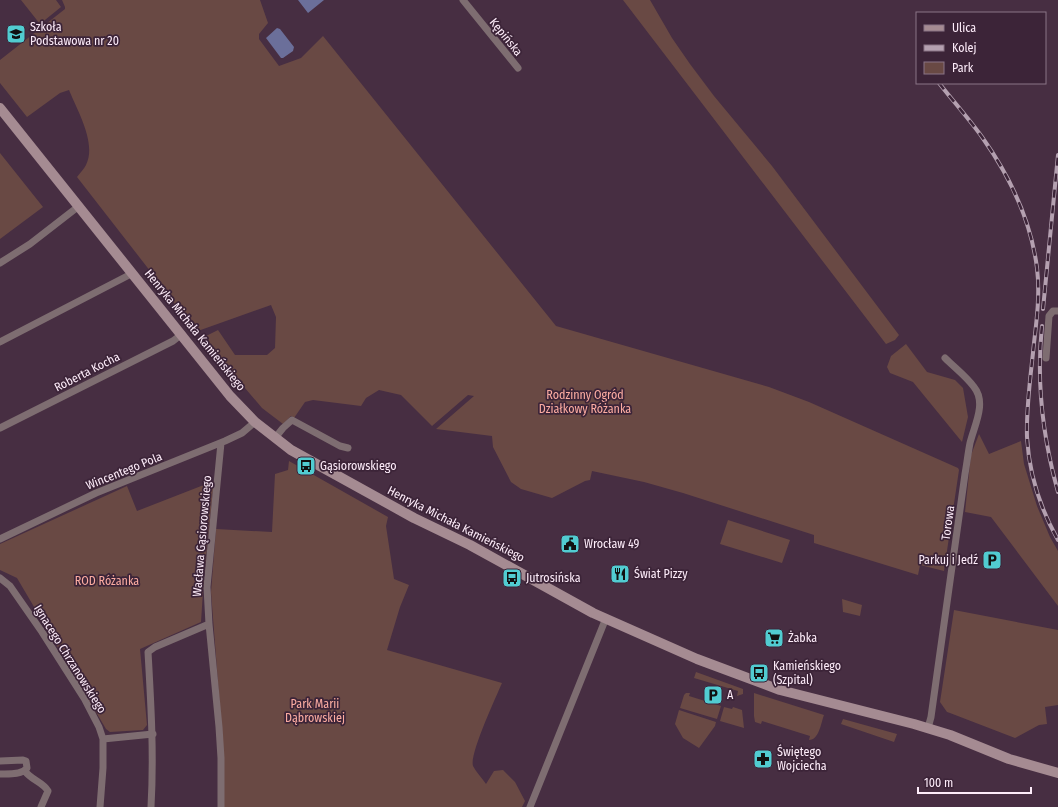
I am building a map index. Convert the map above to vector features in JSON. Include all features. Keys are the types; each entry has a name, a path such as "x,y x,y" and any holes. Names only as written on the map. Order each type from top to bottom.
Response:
{"street":[{"name":"Kępińska","path":"463,0 518,68"},
{"name":"Henryka Michała Kamieńskiego","path":"0,108 230,396 255,422 303,457 414,518 470,545 524,574 568,600 711,664 780,690 928,728 950,735 1009,759 1058,773"},
{"path":"0,263 30,244 79,206"},
{"path":"0,342 133,273"},
{"path":"1046,358 1049,316 1053,311 1058,311"},
{"name":"Roberta Kocha","path":"0,428 173,341 182,334"},
{"name":"Torowa","path":"928,728 931,717 970,443 980,407 974,387 945,358"},
{"path":"275,438 292,420 340,446 348,448"},
{"name":"Wincentego Pola","path":"0,539 96,493 221,443 242,432 255,422"},
{"name":"Wacława Gąsiorowskiego","path":"221,443 207,587 221,758 221,807"},
{"name":"Ignacego Chrzanowskiego","path":"0,578 10,586 42,632 84,698 99,727 103,739 103,768 100,807"},
{"path":"530,807 606,618"},
{"path":"151,807 153,734 148,652 155,647 209,624"},
{"path":"103,739 153,734"},
{"path":"0,761 23,760 27,764 27,768 21,773 0,774"},
{"path":"25,771 30,777 48,791 41,807"}],"green space":[{"path":"21,0 56,0 61,7 40,24"},
{"name":"Rodzinny Ogród Działkowy Różanka","path":"62,0 260,0 268,23 259,34 259,39 279,66 301,58 323,36 556,326 769,387 809,402 958,468 959,470 944,571 920,565 918,575 814,543 814,535 683,493 644,482 592,471 590,480 585,481 552,498 521,489 511,482 493,447 492,436 436,429 474,396 468,395 432,426 401,395 379,390 366,398 361,406 313,400 305,402 294,418 291,416 283,424 262,408 222,361 204,337 218,330 235,355 267,355 275,348 276,317 271,305 195,332 154,276 77,177 86,165 89,156 89,147 85,127 69,90 60,93 27,117 0,83 0,60 65,9"},
{"path":"623,0 650,0 672,38 690,64 714,96 772,166 899,335 895,340 886,344"},
{"path":"0,153 43,207 0,239"},
{"path":"906,344 927,372 955,380 963,388 968,417 962,442 913,382 890,373 887,367 891,356"},
{"path":"979,434 989,454 1021,441 1024,464 1037,506 1050,537 1058,551 1058,606 991,517 965,512 971,455"},
{"name":"Park Marii Dąbrowskiej","path":"289,461 388,517 386,526 394,579 409,585 400,607 387,650 502,683 475,750 473,766 486,784 494,771 503,770 515,782 525,801 522,807 224,807 224,760 211,592 216,529 272,532 275,474 288,470"},
{"name":"ROD Różanka","path":"214,481 204,576 201,622 140,649 147,725 143,730 110,732 106,729 17,578 0,570 0,544 127,486 137,511"},
{"path":"728,520 790,540 782,563 720,544"},
{"path":"842,599 862,605 860,616 843,612"},
{"path":"954,610 1058,630 1058,705 1045,707 1047,724 1039,725 1015,738 947,712 940,702"},
{"path":"696,672 743,689 743,694 737,696 738,691 694,678"},
{"path":"686,693 690,693 689,696 721,706 717,719 680,708"},
{"path":"754,693 824,715 821,726 815,737 809,740 810,736 762,721 761,724 755,722"},
{"path":"724,707 732,709 733,707 742,710 744,728 720,721"},
{"path":"679,710 716,722 715,726 699,748 683,738 675,724"},
{"path":"843,719 897,734 894,742 841,724"}],"water":[{"path":"298,0 324,0 308,13"},
{"path":"277,28 280,29 294,47 293,51 283,58 281,58 266,38"}],"railway":[{"path":"940,84 982,137 992,152 1010,183 1030,233 1037,268 1038,296 1028,402 1028,451 1036,490 1046,516 1058,540"},
{"path":"1043,309 1058,155"},
{"path":"1042,326 1040,347 1040,389 1042,410 1048,451 1058,492"}],"place":[{"name":"Szkoła Podstawowa nr 20","path":"16,34"},
{"name":"Gąsiorowskiego","path":"306,466"},
{"name":"Wrocław 49","path":"570,544"},
{"name":"Parkuj i Jedź","path":"992,560"},
{"name":"Świat Pizzy","path":"620,574"},
{"name":"Jutrosińska","path":"512,578"},
{"name":"Żabka","path":"774,638"},
{"name":"Kamieńskiego (Szpital)","path":"759,673"},
{"name":"A","path":"713,695"},
{"name":"Świętego Wojciecha","path":"763,759"}]}
